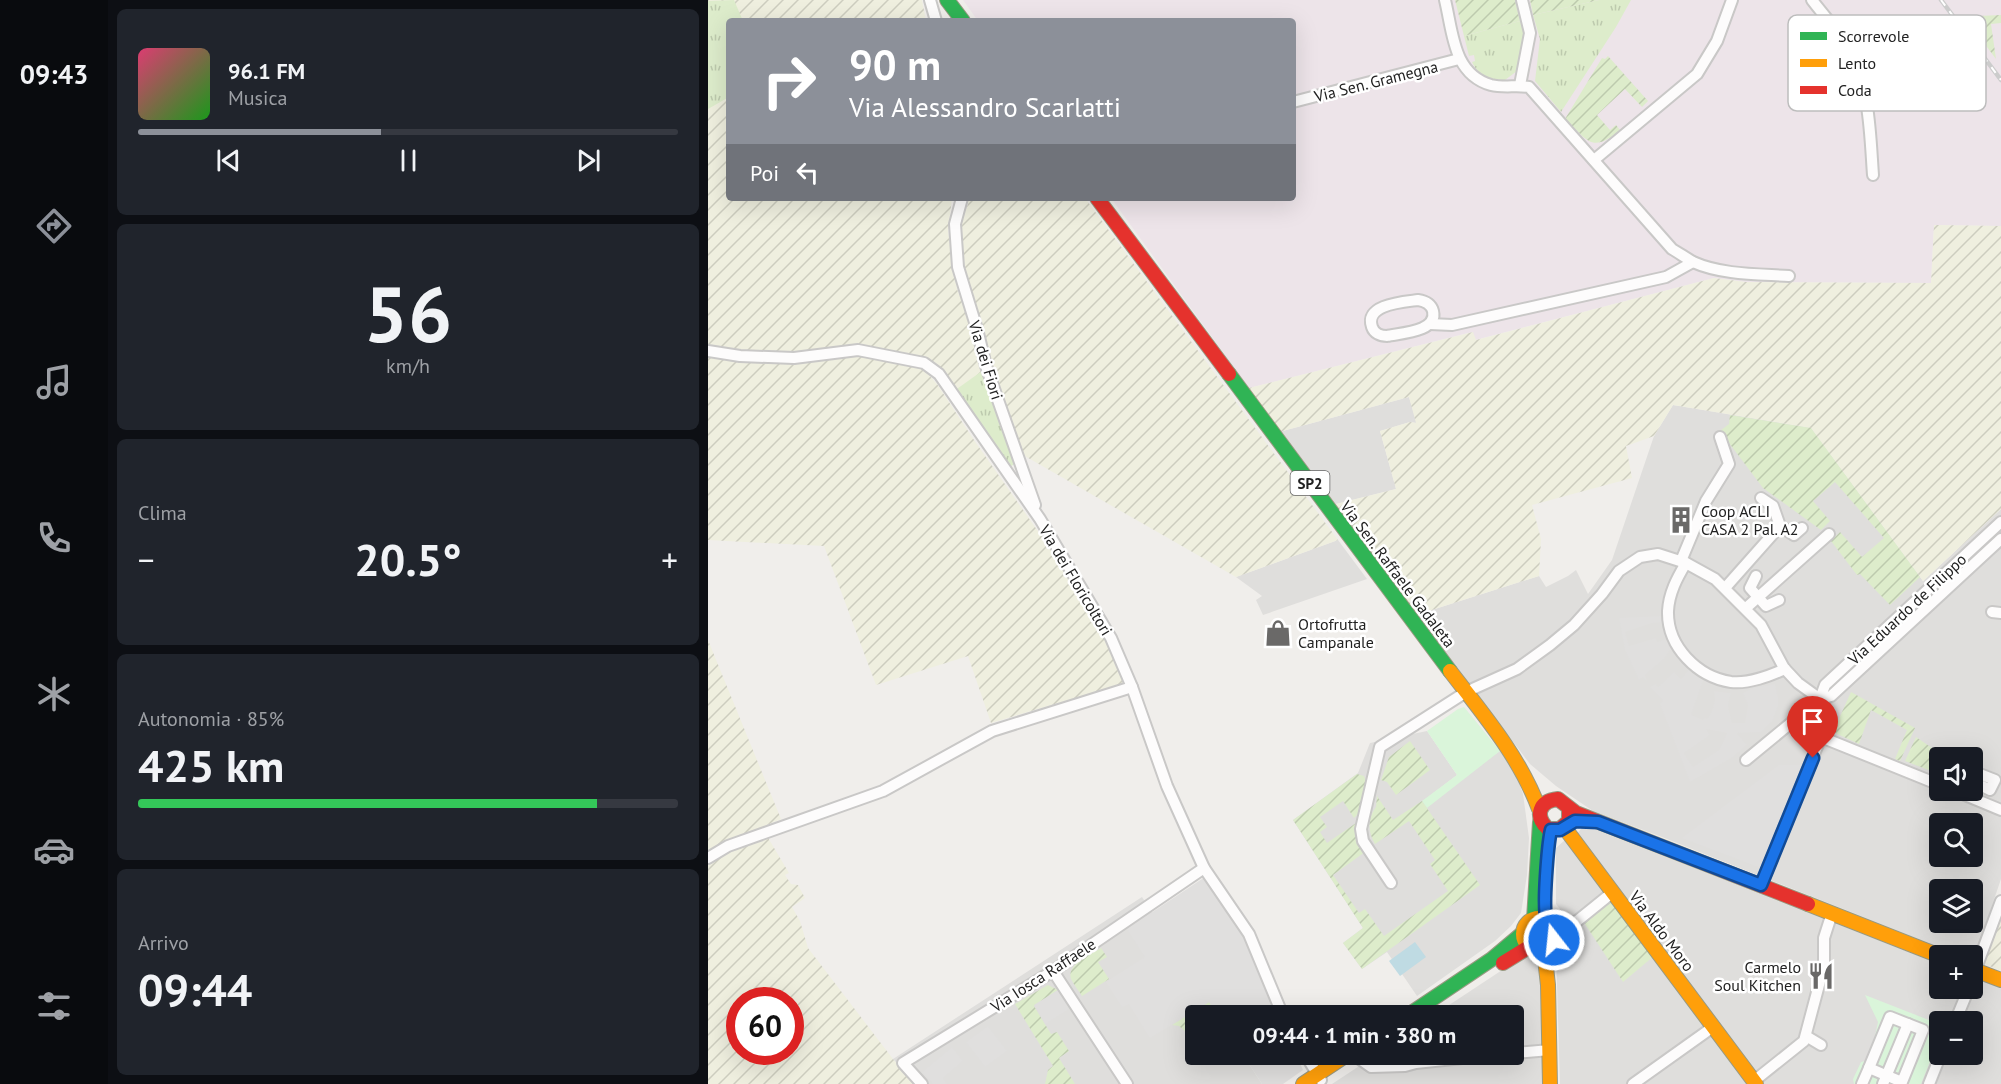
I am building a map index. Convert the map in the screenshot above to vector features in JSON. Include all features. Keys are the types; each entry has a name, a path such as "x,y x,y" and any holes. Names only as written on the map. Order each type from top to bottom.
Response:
{"main road":[{"path":"947,0 961,18"},
{"name":"Via Sen. Raffaele Gadaleta","path":"1100,201 1466,692 1519,768 1552,823"},
{"name":"Via Sen. Raffaele Gadaleta","path":"1519,768 1553,798 1563,801 1569,808 1598,822 1929,952"},
{"path":"1540,920 1552,823 1545,802 1553,798"},
{"path":"1552,823 1570,817 1569,808"},
{"path":"1552,823 1598,822"},
{"name":"Via Aldo Moro","path":"1552,823 1613,892 1755,1082"},
{"path":"1540,920 1554,927 1556,936 1552,945 1545,950 1534,950 1524,941 1523,933 1526,924 1540,920"},
{"path":"1423,1005 1492,959 1523,933"},
{"path":"1439,1005 1529,947"},
{"path":"1545,950 1550,1084"},
{"path":"1983,975 2001,980"},
{"path":"1313,1079 1337,1065"}],"street":[{"path":"930,0 935,18"},
{"path":"1444,0 1459,59 1472,77 1493,85 1529,87 1672,249 1693,262 1716,268 1789,276"},
{"path":"1520,85 1530,33 1522,0"},
{"path":"1594,160 1697,74 1718,40 1732,0"},
{"path":"1812,0 1823,15"},
{"name":"Via Sen. Gramegna","path":"1296,101 1459,59"},
{"path":"1867,111 1873,175"},
{"name":"Via dei Fiori","path":"961,201 955,224 958,267 978,329 986,366 1040,519"},
{"path":"1430,324 1433,311 1427,303 1418,300 1378,308 1371,321 1377,334 1387,336 1422,329 1430,324 1452,326 1666,277 1693,262"},
{"name":"Via dei Floricoltori","path":"708,351 740,356 794,358 858,350 924,363 939,374 1040,519 1111,638 1167,786 1204,868 1249,934 1278,1005"},
{"path":"1720,437 1729,464 1706,501 1676,579 1668,610 1674,637 1689,661 1705,673 1732,682 1757,679 1785,669"},
{"path":"1761,498 1773,506 1779,526 1794,535 1802,528"},
{"name":"Via Eduardo de Filippo","path":"1826,698 1825,685 2001,522"},
{"path":"1725,588 1779,526"},
{"path":"1746,608 1829,534"},
{"name":"Via Eduardo de Filippo","path":"1746,760 1863,668 2001,539"},
{"path":"1391,883 1363,841 1361,829 1380,747 1466,692 1517,669 1574,625 1619,571 1640,557 1658,554 1684,562 1715,579 1761,625 1785,669 1798,683 1826,698 1821,737 1761,885"},
{"path":"1756,576 1750,588 1766,606 1779,600"},
{"path":"708,858 728,846 883,791 992,731 1131,687"},
{"path":"1821,737 1929,781"},
{"path":"1983,801 2001,810"},
{"name":"Via Iosca Raffaele","path":"922,1084 903,1063 1053,971 1204,868"},
{"path":"1556,936 1613,892"},
{"path":"1983,949 2001,901"},
{"path":"1755,1082 1804,1041 1824,966 1824,938 1832,913"},
{"path":"1053,971 1127,1084"},
{"path":"1862,1084 1890,1017 1923,1030 1901,1083 1885,1080 1869,1068"},
{"path":"1885,1080 1908,1024"},
{"path":"1633,1084 1713,1027"},
{"path":"1806,1036 1821,1045"},
{"path":"1524,1052 1550,1050"},
{"path":"1367,1065 1371,1067 1408,1065"},
{"path":"1929,1084 1937,1065"}],"shaded area":[{"path":"963,0 2001,0 2001,226 1934,225 1931,283 1746,282 1714,278 1475,340 1472,332 1249,388 1113,201 1296,201 1296,18 976,18"},
{"path":"1409,397 1417,423 1410,422 1380,431 1396,489 1336,504 1279,432"},
{"path":"1673,405 1811,428 1923,581 2001,509 2001,879 1983,932 1983,879 1929,879 1929,933 1983,933 1978,945 1934,945 1593,811 1556,786 1530,764 1416,615 1539,576 1546,587 1576,570 1588,594 1612,560 1654,436"},
{"path":"1338,540 1367,579 1263,615 1256,600 1262,596 1236,577"},
{"path":"1663,616 1664,622 1652,623 1625,632 1629,646 1656,638 1657,642 1668,639 1671,649 1664,659 1645,675 1647,681 1643,677 1639,680 1625,650 1619,618"},
{"path":"1690,668 1704,678 1691,715 1703,720 1707,719 1712,711 1715,700 1714,691 1731,693 1728,705 1732,723 1745,723 1748,705 1743,693 1753,688 1775,684 1778,698 1778,706 1772,722 1761,732 1737,733 1747,745 1733,757 1690,782 1660,704 1663,700 1650,687 1656,684 1658,687 1674,672 1681,679","holes":["1706,729 1727,733 1719,750 1693,767 1684,753 1710,735"]},
{"path":"1427,731 1457,775 1423,801 1500,751 1517,777 1523,794 1529,838 1527,875 1521,913 1495,941 1417,996 1387,952 1362,969 1343,943 1363,928 1293,820 1358,773 1370,743"},
{"path":"1779,765 1807,765 1761,868 1682,838"},
{"path":"1584,825 1929,960 1929,999 1983,999 1983,981 2001,988 2001,1084 1763,1084 1577,834"},
{"path":"1565,840 1748,1084 1560,1084 1556,951 1565,942 1568,919 1556,904 1556,848"},
{"path":"1205,877 1244,936 1274,1005 1211,1005 1209,1002 1204,1005 1185,1005 1185,1017 1150,1038 1129,1004 1122,1007 1106,982 1145,957 1127,929"},
{"path":"1142,897 1212,1005 1185,1005 1185,1065 1250,1065 1262,1084 915,1084 893,1059"},
{"path":"1531,951 1540,955 1542,960 1544,1084 1332,1084 1361,1065 1524,1065 1524,1005 1449,1005"},
{"path":"1058,990 1069,1009 1045,1024 1034,1005"},
{"path":"988,1026 1007,1051 985,1067 966,1042"},
{"path":"952,1047 963,1061 943,1078 947,1084 933,1084 922,1072"},
{"path":"1250,1065 1301,1065 1303,1070 1283,1084 1262,1084"}],"green space":[{"path":"708,0 922,0 925,18 726,18 726,201 952,201 948,231 957,289 973,330 1016,463 940,370 916,361 937,384 1082,594 1107,637 1126,683 991,723 968,656 876,685 824,546 708,540"},
{"path":"734,0 742,18 726,18 726,99 708,109 708,1"},
{"path":"1455,0 1515,0 1520,21 1464,36"},
{"path":"1530,0 1599,0 1533,15"},
{"path":"1599,0 1631,0 1561,112 1535,81 1540,39 1533,15"},
{"path":"2001,15 2001,23 1991,24 1996,59 1986,46 1986,16"},
{"path":"1520,21 1525,37 1517,71 1505,80 1481,74 1472,62 1475,61 1474,55 1469,56 1464,36"},
{"path":"1608,56 1648,101 1642,107 1625,89 1597,115 1610,130 1616,125 1620,130 1610,138 1596,143 1584,138 1565,119 1602,58 1605,59"},
{"path":"968,201 1087,201 1338,540 1236,577 1023,455 988,360 984,333 962,266 961,224"},
{"path":"1934,225 2001,226 2001,509 1923,581 1811,428 1673,405 1654,436 1626,446 1632,478 1532,505 1541,539 1539,576 1416,615 1336,504 1396,489 1380,431 1410,422 1416,423 1409,397 1279,432 1249,388 1473,332 1476,340 1714,278 1746,282 1931,283"},
{"path":"982,371 1016,463 1008,468 954,391"},
{"path":"1730,415 1811,428 1920,577 1890,605 1860,574 1857,575 1831,541 1840,532 1862,557 1884,538 1835,482 1813,501 1830,521 1821,530 1763,488 1720,431 1729,424"},
{"path":"708,640 781,819 708,850"},
{"path":"1851,692 1915,728 1900,761 1895,759 1907,730 1871,710 1859,744 1833,732"},
{"path":"1464,707 1500,751 1427,808 1422,801 1457,775 1427,731"},
{"path":"1916,737 1930,747 1929,770 1905,761"},
{"path":"1410,741 1430,770 1396,795 1387,782 1381,780 1389,757"},
{"path":"1357,774 1364,776 1366,781 1359,813 1354,818 1343,801 1320,817 1327,827 1320,832 1327,843 1356,823 1356,835 1365,852 1333,875 1359,913 1365,909 1384,936 1448,891 1430,864 1435,860 1409,821 1375,844 1370,825 1377,796 1393,820 1422,801 1480,885 1362,969 1343,943 1363,928 1293,820"},
{"path":"767,836 789,873 785,875 791,884 798,885 805,898 792,907 800,921 808,948 893,1059 915,1084 708,1084 708,861 727,850"},
{"path":"1609,898 1654,956 1623,982 1583,921"},
{"path":"2001,916 2001,971 1983,963"},
{"path":"1101,948 1107,957 1098,962 1109,979 1082,996 1070,974 1076,964"},
{"path":"1048,985 1058,990 1034,1006 1051,1034 1057,1032 1069,1051 1059,1058 1075,1084 1045,1084 1048,1070 1053,1066 1015,1004"},
{"path":"1865,995 1929,1020 1929,1064 1921,1084 1854,1084 1853,1079 1861,1062 1870,1060 1878,1022"},
{"path":"1185,1017 1185,1031 1179,1026 1172,1025"}],"water":[{"path":"1415,942 1426,957 1400,976 1389,961"}],"railway":[{"path":"1941,0 1952,15"},
{"path":"1986,60 2001,80"}],"traffic: fast":[{"path":"947,0 961,18"},
{"path":"1229,374 1450,671"},
{"path":"1534,919 1540,822"},
{"path":"1423,1005 1492,959 1523,933"}],"traffic: slow":[{"path":"1450,671 1511,754 1539,809"},
{"path":"1564,827 1756,1084"},
{"path":"1808,904 1929,952"},
{"path":"1539,918 1551,922 1555,934 1551,946 1539,950 1527,946 1523,934 1527,922 1539,918"},
{"path":"1544,950 1548,985 1550,1084"},
{"path":"1983,973 2001,980"},
{"path":"1303,1084 1332,1065"}],"traffic: jam":[{"path":"1099,201 1229,374"},
{"path":"1569,809 1569,821 1560,829 1548,829 1541,819 1543,806 1558,799 1576,813 1808,904"},
{"path":"1503,963 1529,947"}],"place":[{"name":"Coop ACLI CASA 2 Pal. A2","path":"1681,520"},
{"name":"Ortofrutta Campanale","path":"1278,633"},
{"name":"Carmelo Soul Kitchen","path":"1821,976"}],"route":[{"path":"1554,940 1555,931 1547,920 1546,902 1548,844 1551,830 1560,830 1575,821 1598,822 1761,885 1813,758"}]}
